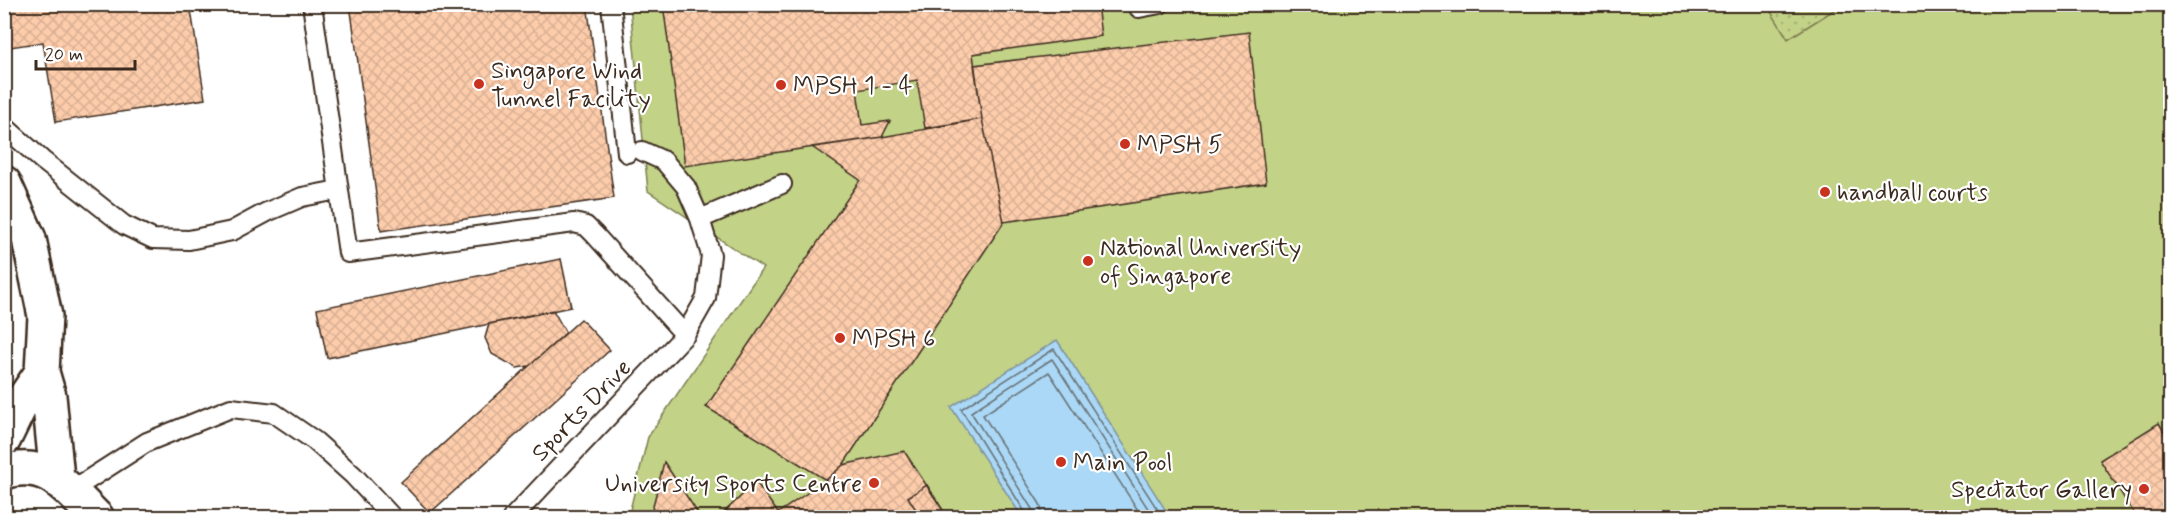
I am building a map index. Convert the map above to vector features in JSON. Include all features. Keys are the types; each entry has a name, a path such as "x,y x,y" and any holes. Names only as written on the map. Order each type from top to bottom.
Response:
{"street":[{"path":"4,183 29,240 45,316 42,372 76,500"},
{"path":"4,439 23,400 42,372"},
{"path":"4,472 28,468 43,471 76,500"}],"lane":[{"path":"312,4 348,253 574,223 586,226 595,235 685,335"},
{"name":"Sports Drive","path":"512,518 685,335 706,298 711,255 700,219 686,188 664,161 634,152 611,4"},
{"path":"1138,8 1160,4"},
{"path":"4,126 42,160 124,225 153,239 189,240 232,231 302,197 338,190"},
{"path":"700,219 782,184"},
{"path":"76,500 80,485 147,442 231,408 274,413 282,418 315,441 353,475 393,518"}],"green space":[{"name":"National University of Singapore","path":"1766,4 1788,39 1842,5 2170,5 2170,517 1652,518 1647,510 1627,518 628,518 648,437 763,268 648,191 630,5"},
{"path":"1766,5 1842,5 1788,39"}],"water":[{"name":"Main Pool","path":"1057,340 1170,517 1022,517 951,407"}],"building":[{"path":"4,4 190,4 205,99 56,122 43,42 4,48"},
{"name":"Singapore Wind Tunnel Facility","path":"350,4 587,4 614,198 381,231"},
{"name":"MPSH 1 - 4","path":"663,4 1097,4 1101,36 973,54 982,119 925,128 917,80 857,90 862,125 890,121 882,137 685,166"},
{"name":"MPSH 5","path":"1249,32 1266,183 1004,222 982,119 974,65"},
{"name":"MPSH 6","path":"982,119 1004,222 843,465 826,480 706,407 860,180 812,147"},
{"path":"561,259 571,307 327,358 317,309"},
{"path":"553,310 566,333 529,366 517,368 492,354 485,338 489,324"},
{"path":"581,319 610,350 430,513 401,482"},
{"name":"Spectator Gallery","path":"2159,423 2170,442 2170,518 2137,518 2100,460"},
{"name":"University Sports Centre","path":"904,451 948,518 718,518 756,482 778,513 826,480 843,465"},
{"name":"University Sports Centre","path":"664,462 701,518 650,518"},
{"path":"927,485 948,518 921,518 908,497"}],"place":[{"name":"Singapore Wind Tunnel Facility","path":"479,84"},
{"name":"MPSH 1 - 4","path":"781,85"},
{"name":"MPSH 5","path":"1125,144"},
{"name":"handball courts","path":"1825,192"},
{"name":"National University of Singapore","path":"1088,261"},
{"name":"MPSH 6","path":"840,338"},
{"name":"Main Pool","path":"1061,462"},
{"name":"University Sports Centre","path":"874,483"},
{"name":"Spectator Gallery","path":"2144,489"}]}
